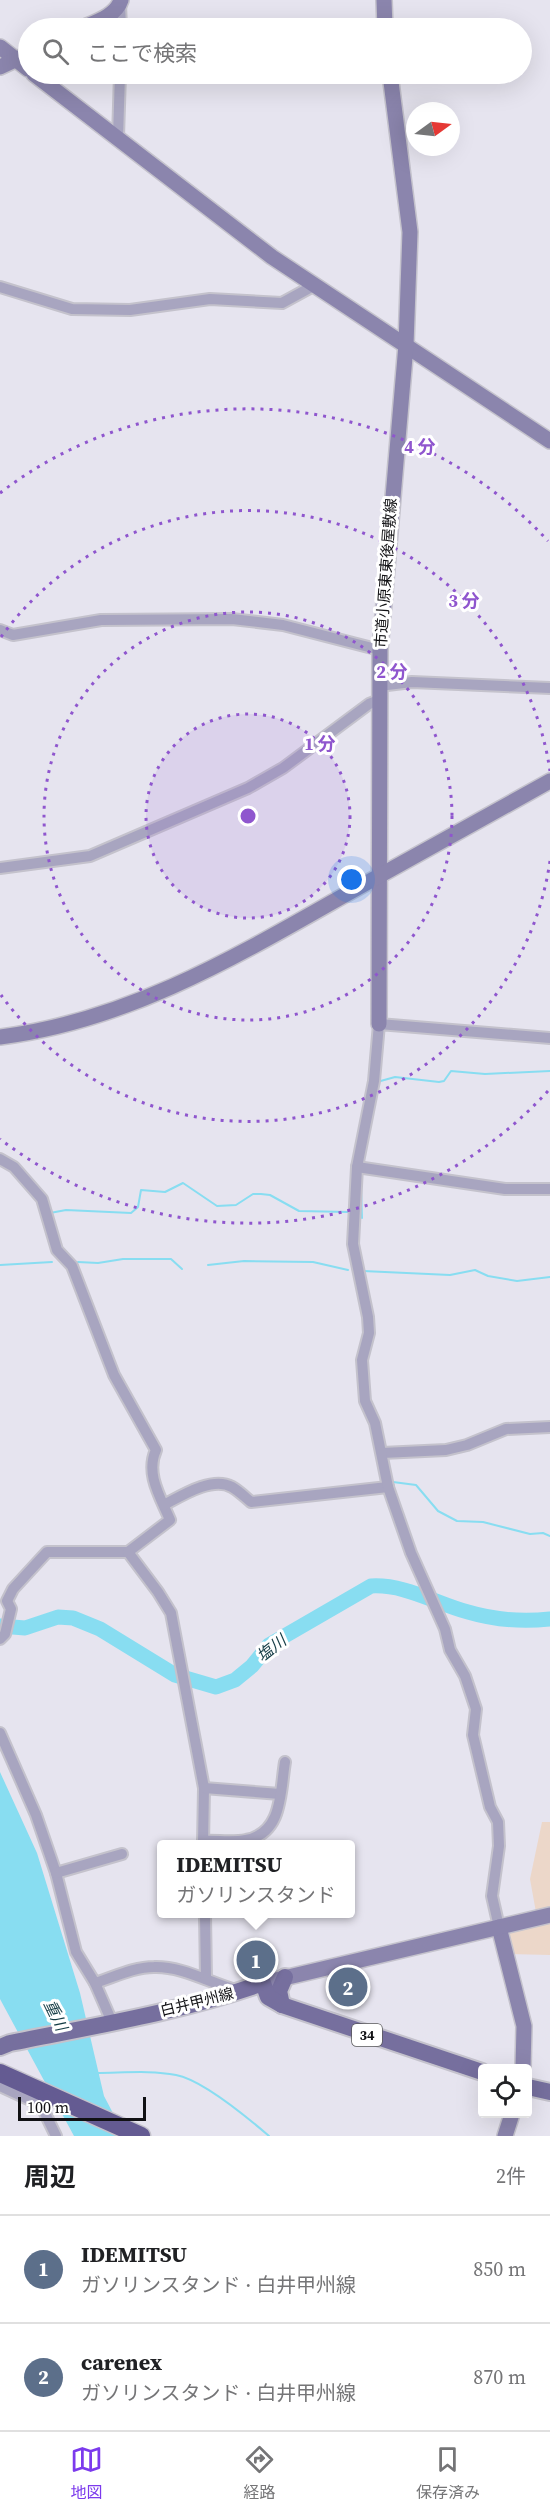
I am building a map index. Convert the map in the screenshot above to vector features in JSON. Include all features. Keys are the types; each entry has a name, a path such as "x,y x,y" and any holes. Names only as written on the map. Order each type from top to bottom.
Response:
{"highway":[{"path":"0,2073 141,2136"}],"main road":[{"path":"282,2005 279,1991 285,1977"},
{"path":"263,1983 268,1997 282,2005"},
{"name":"白井甲州線","path":"5,2045 109,2023 263,1983"},
{"name":"34","path":"282,2005 478,2070"},
{"path":"532,2088 550,2092"}],"street":[{"path":"384,0 385,18"},
{"path":"104,18 121,2"},
{"path":"121,2 121,18"},
{"path":"0,47 18,58"},
{"path":"0,67 18,62"},
{"path":"47,84 273,257 550,441"},
{"path":"118,137 120,84"},
{"name":"市道小原東東後屋敷線","path":"379,1024 380,650 406,345 410,232 391,84"},
{"path":"0,287 72,309 130,310 210,299 282,303 315,285"},
{"path":"0,630 12,635 101,620 232,619 283,625 380,650"},
{"path":"0,868 90,856 248,788 283,768 369,704 379,693 412,682 550,688"},
{"path":"0,1037 70,1024 165,991 204,974 550,781"},
{"path":"524,2064 524,2026 492,1896 499,1845 498,1822 490,1807 473,1735 476,1709 465,1676 450,1650 445,1629 424,1583 388,1487 375,1423 365,1401 362,1360 369,1333 368,1317 353,1244 379,1024 550,1038"},
{"path":"0,1159 14,1167 42,1199 57,1250 72,1266 114,1375 156,1450 151,1461 154,1485 170,1520 128,1552 47,1552 13,1588 6,1603 3,1636"},
{"path":"361,1168 505,1189 550,1189"},
{"path":"382,1453 446,1450 467,1445 506,1429 550,1427"},
{"path":"164,1505 192,1490 215,1485 230,1485 251,1502 388,1487"},
{"path":"128,1552 171,1613 204,1788 203,1840"},
{"path":"0,1733 36,1815 56,1873 76,1952 95,1983 109,2023"},
{"path":"246,1840 261,1834 276,1820 285,1762"},
{"path":"204,1788 280,1794"},
{"path":"56,1873 122,1854"},
{"path":"263,1983 550,1915"},
{"path":"205,1918 206,1978"},
{"path":"95,1983 134,1970 154,1967 206,1978 239,1991"},
{"path":"0,2086 41,2105 56,2136"},
{"path":"505,2136 511,2118"}],"shaded area":[{"path":"542,1822 550,1822 550,1955 505,1954 499,1927 537,1918 530,1879"}],"water":[{"name":"重川","path":"0,1772 37,1853 80,1993 104,2096 125,2136 74,2136 0,1999"}],"waterway":[{"path":"377,1082 395,1077 439,1082 444,1081 451,1071 485,1074 550,1071"},
{"path":"50,1213 66,1210 131,1213 138,1207 141,1190 165,1192 183,1183 217,1206 236,1205 253,1194 261,1194 270,1195 299,1211 348,1212"},
{"path":"361,1188 362,1218"},
{"path":"78,1262 171,1259 182,1269"},
{"path":"208,1265 244,1261 313,1262 348,1270"},
{"path":"0,1265 52,1262"},
{"path":"363,1271 450,1275 475,1270 488,1276 517,1281 550,1277"},
{"path":"393,1482 416,1485 438,1511 457,1521 483,1522 530,1534 543,1533 550,1536"},
{"name":"塩川","path":"0,1626 25,1628 58,1617 73,1618 100,1629 175,1675 216,1687 235,1680 252,1666 269,1645 371,1586 408,1591 478,1615 498,1619 550,1619"},
{"path":"96,2073 157,2073 187,2078 225,2101 269,2136"}],"place":[{"name":"IDEMITSU","path":"256,1960"},
{"name":"carenex","path":"348,1987"}]}
